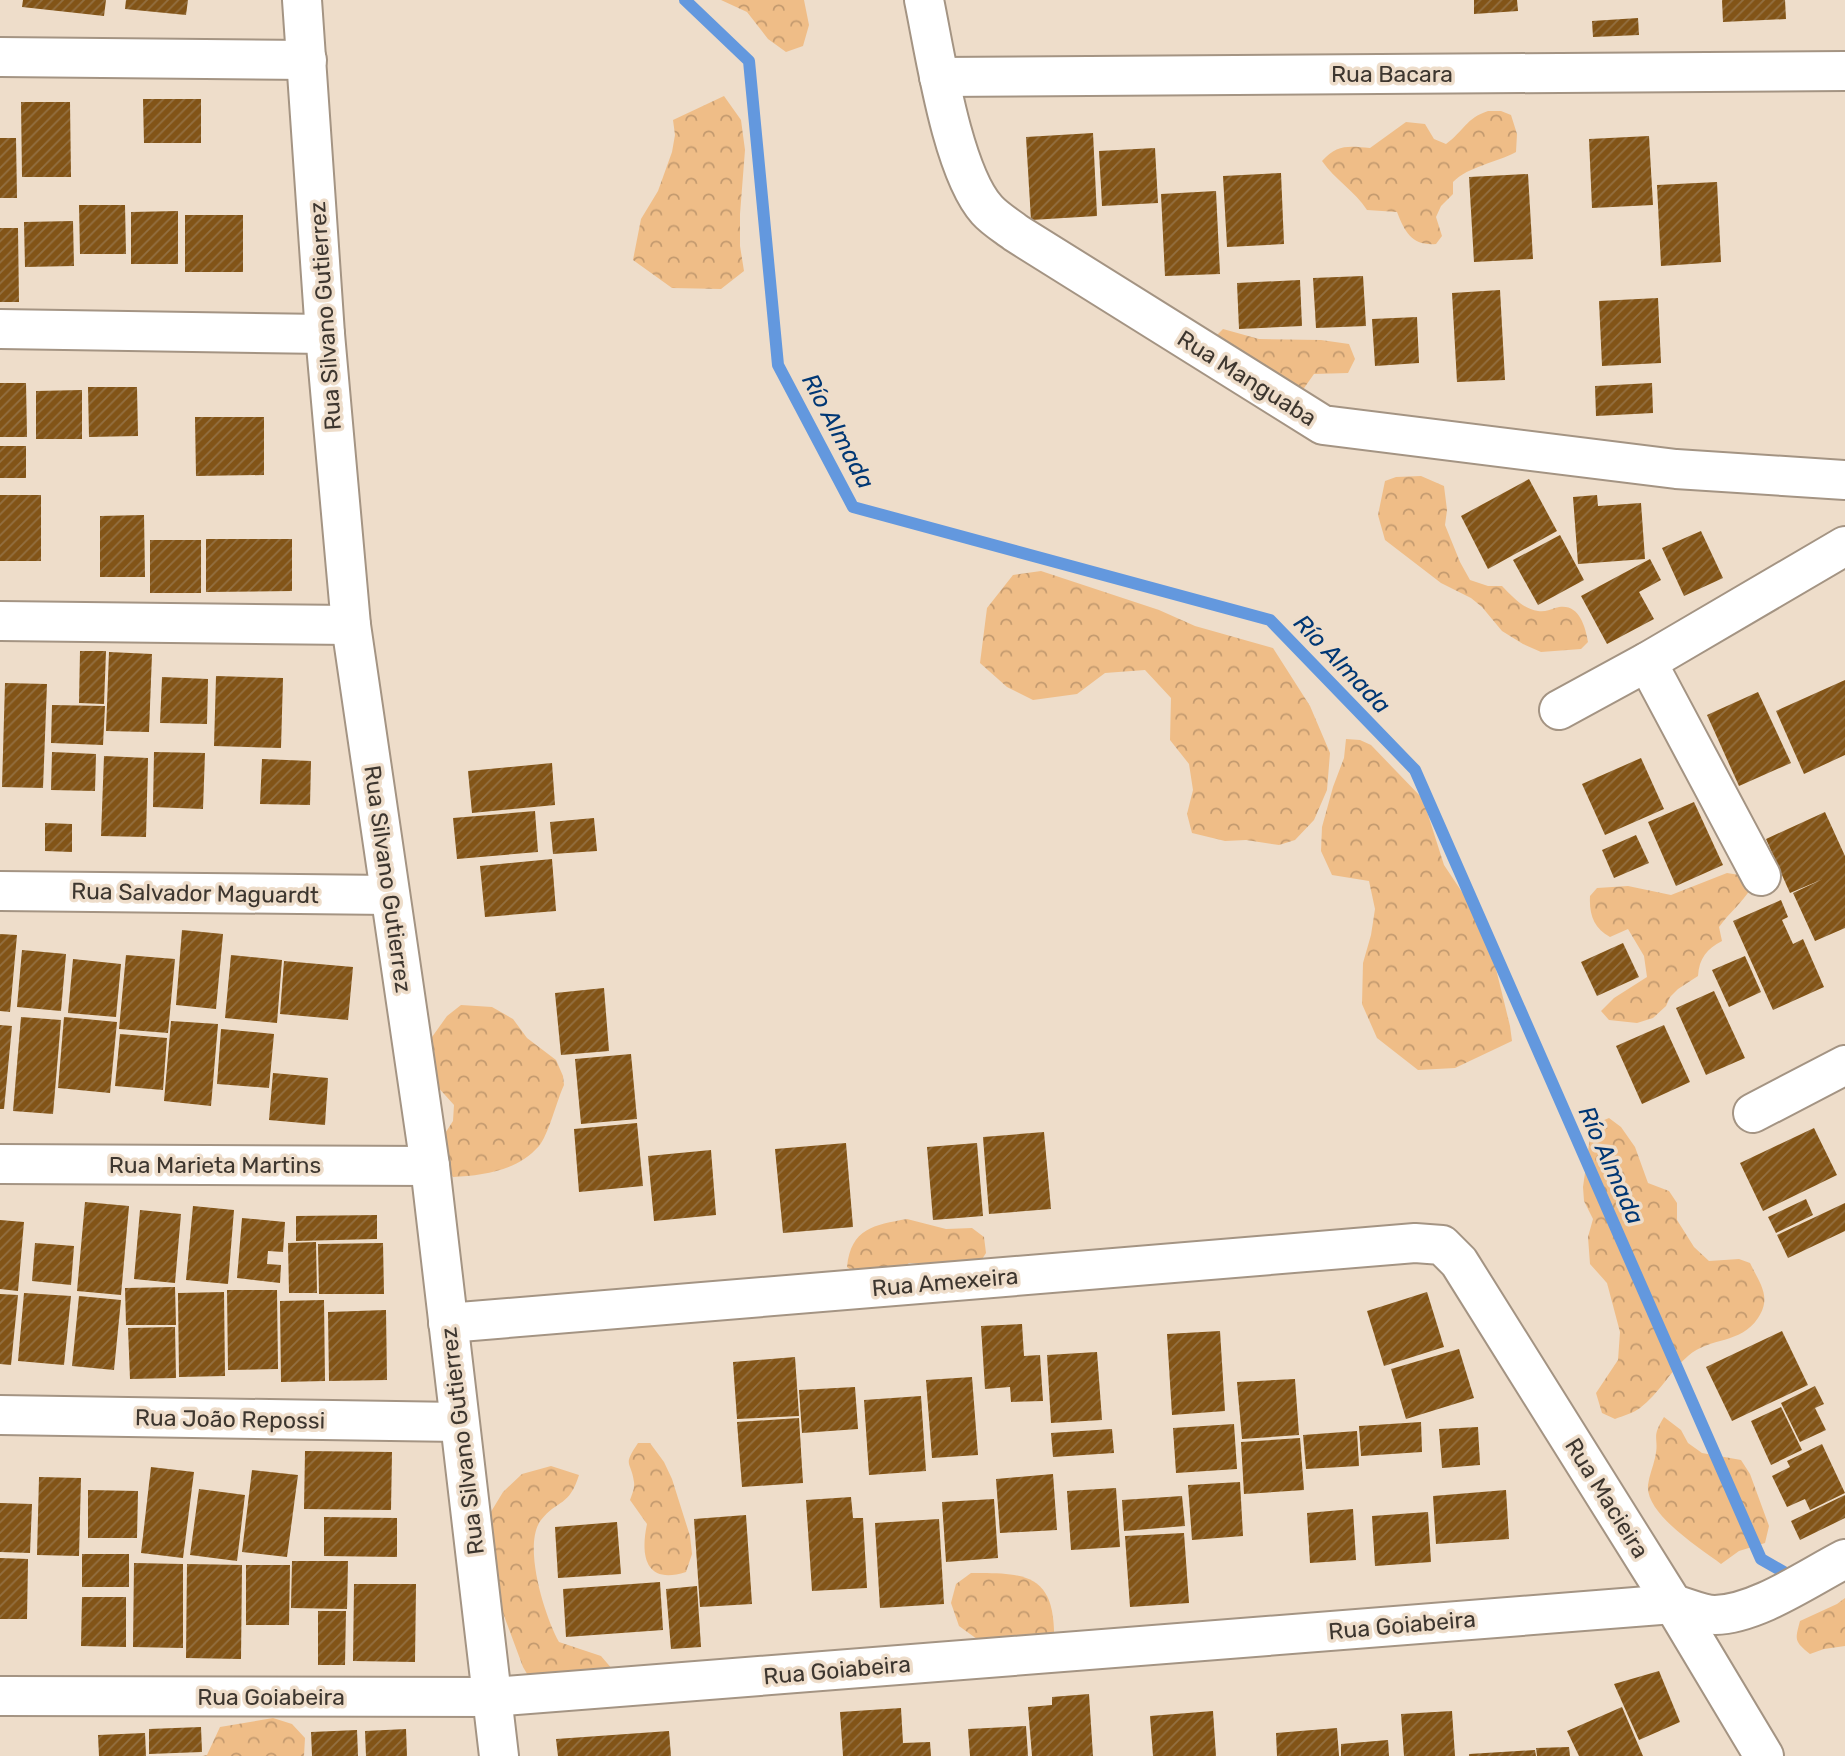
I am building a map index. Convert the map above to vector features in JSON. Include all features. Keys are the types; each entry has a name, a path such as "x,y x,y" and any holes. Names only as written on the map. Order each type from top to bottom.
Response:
{"street":[{"name":"Rua Silvano Gutierrez","path":"302,0 325,334 351,625 430,1166 499,1756"},
{"name":"Rua Manguaba","path":"924,0 939,77 964,172 986,210 1016,233 1322,425 1676,469 1845,480"},
{"path":"0,57 307,60"},
{"name":"Rua Bacara","path":"939,77 1845,71"},
{"path":"0,329 325,334"},
{"path":"1559,710 1647,662 1845,545"},
{"path":"0,621 351,625"},
{"path":"1647,662 1761,876"},
{"name":"Rua Salvador Maguardt","path":"0,891 390,895"},
{"path":"1753,1113 1845,1065"},
{"name":"Rua Marieta Martins","path":"0,1164 430,1166"},
{"name":"Rua Amexeira","path":"448,1323 1415,1243 1442,1245"},
{"name":"Rua Macieira","path":"1442,1245 1459,1262 1765,1756"},
{"name":"Rua João Repossi","path":"0,1415 459,1422"},
{"name":"Rua Goiabeira","path":"0,1696 492,1697 1673,1604 1713,1615 1738,1611 1761,1603 1845,1559"}],"green space":[{"path":"721,0 804,0 809,25 803,46 786,52 768,39 747,12"},
{"path":"724,96 741,120 745,150 740,214 740,246 744,271 721,289 672,288 633,260 641,219 658,191 672,152 675,135 673,120"},
{"path":"1488,111 1501,111 1511,115 1517,134 1516,152 1475,168 1453,182 1453,194 1441,206 1436,217 1442,236 1436,244 1421,243 1411,237 1397,212 1367,210 1322,161 1344,147 1370,148 1406,122 1425,124 1434,139 1446,144 1470,121"},
{"path":"1223,329 1259,339 1321,340 1349,344 1355,359 1348,373 1314,374 1297,398 1216,336"},
{"path":"1421,476 1444,486 1447,510 1445,525 1470,580 1488,586 1502,586 1518,602 1533,610 1545,611 1563,607 1574,611 1582,621 1588,642 1581,649 1541,652 1523,644 1502,631 1471,598 1441,583 1385,540 1378,515 1385,481 1396,477"},
{"path":"1041,571 1159,610 1195,626 1273,648 1310,706 1330,753 1327,790 1314,820 1295,840 1279,845 1246,840 1225,841 1192,833 1187,814 1193,790 1189,764 1170,740 1171,698 1145,670 1105,673 1077,694 1033,700 1007,687 980,663 987,608 1013,575"},
{"path":"1346,739 1360,740 1371,745 1423,799 1444,865 1484,920 1512,1041 1455,1068 1418,1070 1377,1038 1362,1004 1363,963 1375,909 1369,881 1332,875 1321,851 1322,827 1344,758"},
{"path":"1727,873 1746,876 1751,888 1719,927 1722,941 1705,955 1698,976 1678,989 1653,1018 1637,1023 1609,1020 1601,1011 1614,998 1647,977 1644,956 1628,929 1610,937 1596,925 1590,909 1590,896 1597,888 1628,886 1671,895"},
{"path":"461,1005 492,1007 513,1019 527,1038 556,1060 564,1085 546,1134 530,1154 499,1170 453,1177 439,1159 442,1138 453,1121 454,1105 436,1085 427,1044 447,1016"},
{"path":"1609,1118 1621,1127 1635,1147 1648,1183 1669,1191 1677,1203 1677,1220 1694,1247 1709,1261 1739,1259 1750,1263 1761,1284 1764,1297 1762,1310 1751,1327 1734,1337 1706,1345 1688,1356 1647,1402 1615,1419 1602,1413 1596,1393 1618,1360 1620,1332 1607,1283 1590,1264 1588,1237 1593,1219 1584,1201 1583,1187 1590,1137 1597,1123"},
{"path":"907,1219 946,1229 972,1228 984,1237 986,1253 977,1267 909,1263 890,1277 864,1279 847,1267 849,1254 859,1236 875,1227"},
{"path":"1664,1417 1681,1430 1688,1443 1702,1453 1741,1460 1750,1474 1769,1526 1765,1543 1739,1551 1721,1564 1664,1519 1649,1496 1648,1485 1656,1451 1656,1434"},
{"path":"638,1443 650,1443 672,1479 690,1536 692,1554 686,1572 662,1575 654,1571 646,1557 647,1524 630,1500 634,1484 629,1460"},
{"path":"551,1466 579,1475 571,1493 547,1513 536,1531 535,1563 542,1599 559,1642 601,1656 613,1670 536,1689 523,1667 500,1605 486,1520 503,1492 522,1474"},
{"path":"971,1573 1010,1574 1036,1584 1051,1605 1054,1645 988,1647 959,1626 951,1603 956,1584"},
{"path":"1845,1598 1845,1646 1810,1654 1797,1640 1800,1621"},
{"path":"273,1718 292,1724 305,1738 304,1756 202,1756 207,1755 220,1727"}],"building":[{"path":"23,0 106,0 104,16 22,7"},
{"path":"126,0 188,0 186,15 125,9"},
{"path":"1474,0 1517,0 1518,11 1474,14"},
{"path":"1722,0 1785,0 1786,19 1723,22"},
{"path":"1638,18 1639,35 1593,37 1592,21"},
{"path":"143,99 201,99 201,143 144,143"},
{"path":"21,102 70,102 71,177 22,177"},
{"path":"1093,133 1097,216 1031,220 1026,137"},
{"path":"1649,136 1653,205 1592,208 1589,139"},
{"path":"0,138 16,138 17,198 0,198"},
{"path":"1155,148 1158,203 1102,206 1099,151"},
{"path":"1281,173 1284,244 1227,247 1223,176"},
{"path":"1528,174 1533,259 1474,262 1469,177"},
{"path":"1717,182 1721,262 1661,266 1657,185"},
{"path":"1216,191 1220,274 1165,276 1161,194"},
{"path":"79,205 125,205 126,254 80,254"},
{"path":"178,211 178,264 131,264 131,212"},
{"path":"185,215 243,215 243,272 185,272"},
{"path":"73,221 74,266 25,267 24,222"},
{"path":"0,228 18,228 19,302 0,302"},
{"path":"1363,276 1366,326 1316,328 1313,278"},
{"path":"1300,280 1302,326 1239,329 1237,283"},
{"path":"1500,290 1505,380 1457,382 1452,293"},
{"path":"1658,298 1661,363 1602,366 1599,301"},
{"path":"1417,317 1419,363 1375,366 1372,319"},
{"path":"0,383 26,383 27,437 0,437"},
{"path":"1652,383 1653,413 1596,416 1595,386"},
{"path":"88,387 137,387 138,436 89,437"},
{"path":"82,390 82,439 36,439 36,391"},
{"path":"195,417 264,417 264,475 196,476"},
{"path":"0,446 26,446 26,478 0,478"},
{"path":"1529,479 1557,531 1488,569 1461,516"},
{"path":"0,495 41,495 41,561 0,561"},
{"path":"1597,495 1598,506 1641,503 1645,559 1578,564 1573,497"},
{"path":"144,515 145,577 100,577 100,516"},
{"path":"1701,531 1723,578 1684,596 1662,548"},
{"path":"1560,535 1584,580 1538,605 1513,560"},
{"path":"206,539 292,539 292,591 206,592"},
{"path":"150,540 201,540 201,593 150,593"},
{"path":"1650,559 1661,580 1639,592 1654,619 1607,644 1581,596"},
{"path":"80,651 106,651 104,704 79,703"},
{"path":"109,652 152,654 149,732 106,731"},
{"path":"216,676 283,678 281,748 214,746"},
{"path":"162,677 208,679 207,724 160,723"},
{"path":"1845,680 1845,755 1804,774 1776,711"},
{"path":"5,683 47,684 43,788 2,787"},
{"path":"1758,692 1791,763 1739,786 1707,715"},
{"path":"52,705 105,706 103,745 51,743"},
{"path":"52,752 96,754 95,791 51,790"},
{"path":"154,752 205,753 203,809 153,807"},
{"path":"104,756 148,758 146,837 101,836"},
{"path":"1641,758 1664,809 1605,835 1582,784"},
{"path":"262,759 311,761 310,805 260,804"},
{"path":"552,763 555,805 472,813 468,771"},
{"path":"1694,802 1723,865 1676,886 1648,822"},
{"path":"535,811 538,852 457,859 453,818"},
{"path":"1825,812 1845,856 1845,928 1815,941 1793,893 1823,879 1790,893 1766,839"},
{"path":"594,818 597,851 553,854 550,822"},
{"path":"45,823 72,824 72,852 45,851"},
{"path":"1636,835 1649,863 1614,878 1602,850"},
{"path":"552,859 556,911 485,917 480,866"},
{"path":"1781,900 1788,917 1782,920 1793,944 1803,939 1824,987 1773,1010 1733,921"},
{"path":"182,930 223,934 216,1009 176,1005"},
{"path":"0,934 17,935 10,1012 0,1011"},
{"path":"1623,943 1639,977 1597,996 1581,962"},
{"path":"22,950 66,954 61,1011 17,1007"},
{"path":"126,955 175,959 168,1033 119,1029"},
{"path":"231,955 282,960 277,1023 225,1018"},
{"path":"1745,956 1761,992 1729,1007 1712,970"},
{"path":"73,959 121,964 116,1017 68,1013"},
{"path":"284,961 353,967 348,1020 280,1014"},
{"path":"604,988 609,1051 561,1055 555,993"},
{"path":"1714,991 1745,1058 1706,1075 1676,1008"},
{"path":"21,1017 61,1020 53,1114 13,1111"},
{"path":"64,1017 117,1022 110,1093 58,1088"},
{"path":"171,1021 218,1024 211,1106 164,1101"},
{"path":"0,1025 12,1026 4,1109 0,1109"},
{"path":"1664,1025 1690,1082 1642,1104 1616,1046"},
{"path":"221,1029 274,1034 269,1088 217,1084"},
{"path":"120,1034 167,1038 163,1090 115,1086"},
{"path":"631,1054 637,1119 581,1124 575,1059"},
{"path":"273,1073 328,1078 325,1125 269,1120"},
{"path":"637,1123 643,1186 579,1192 574,1129"},
{"path":"1814,1128 1837,1175 1763,1211 1740,1163"},
{"path":"1044,1132 1051,1209 989,1214 983,1137"},
{"path":"846,1143 853,1227 783,1233 775,1149"},
{"path":"977,1143 983,1216 933,1220 927,1147"},
{"path":"711,1150 716,1215 654,1221 648,1156"},
{"path":"1806,1199 1813,1215 1776,1233 1768,1217"},
{"path":"85,1202 129,1206 121,1295 77,1291"},
{"path":"1845,1203 1845,1231 1788,1258 1777,1235"},
{"path":"193,1206 234,1210 228,1284 186,1280"},
{"path":"140,1210 181,1214 175,1283 134,1279"},
{"path":"377,1215 377,1239 296,1241 296,1216"},
{"path":"242,1218 285,1222 283,1252 268,1251 267,1264 281,1265 280,1283 237,1278"},
{"path":"0,1220 24,1222 18,1291 0,1289"},
{"path":"316,1242 317,1293 289,1293 288,1243"},
{"path":"35,1243 74,1246 71,1285 32,1281"},
{"path":"383,1243 384,1294 319,1294 318,1244"},
{"path":"175,1287 176,1325 126,1325 125,1288"},
{"path":"227,1290 277,1290 278,1369 228,1370"},
{"path":"224,1292 225,1376 179,1377 178,1293"},
{"path":"1427,1292 1444,1347 1384,1366 1367,1311"},
{"path":"24,1293 71,1296 64,1365 18,1361"},
{"path":"0,1294 18,1295 11,1365 0,1364"},
{"path":"79,1296 121,1300 114,1370 72,1366"},
{"path":"324,1300 325,1381 281,1382 280,1301"},
{"path":"386,1310 387,1380 329,1381 328,1312"},
{"path":"1022,1324 1024,1356 1040,1355 1043,1401 1011,1402 1010,1387 985,1389 981,1326"},
{"path":"175,1327 176,1378 130,1379 128,1328"},
{"path":"1220,1331 1225,1411 1172,1415 1167,1334"},
{"path":"1782,1331 1808,1385 1732,1421 1706,1367"},
{"path":"1459,1349 1474,1398 1406,1419 1391,1369"},
{"path":"1097,1352 1102,1420 1051,1423 1047,1355"},
{"path":"795,1357 799,1416 737,1419 733,1362"},
{"path":"972,1377 978,1455 932,1458 926,1380"},
{"path":"1295,1379 1299,1435 1242,1439 1237,1382"},
{"path":"1815,1386 1824,1404 1815,1408 1826,1430 1800,1442 1781,1403"},
{"path":"855,1387 858,1429 802,1433 799,1390"},
{"path":"921,1396 926,1471 869,1475 864,1400"},
{"path":"1781,1407 1802,1450 1771,1465 1751,1421"},
{"path":"799,1418 803,1483 742,1487 737,1422"},
{"path":"1421,1422 1422,1452 1361,1456 1359,1426"},
{"path":"1234,1424 1237,1469 1176,1473 1173,1428"},
{"path":"1478,1427 1480,1465 1442,1468 1439,1429"},
{"path":"1112,1429 1114,1453 1053,1457 1051,1433"},
{"path":"1357,1431 1359,1466 1306,1469 1303,1435"},
{"path":"1300,1438 1304,1490 1244,1494 1241,1442"},
{"path":"1822,1444 1845,1493 1810,1510 1805,1499 1787,1507 1772,1476 1790,1467 1787,1461"},
{"path":"305,1451 392,1452 391,1510 304,1509"},
{"path":"151,1467 194,1472 183,1558 141,1553"},
{"path":"252,1470 298,1475 287,1557 242,1552"},
{"path":"1053,1474 1057,1530 1000,1533 996,1479"},
{"path":"39,1477 81,1478 79,1556 37,1555"},
{"path":"1240,1482 1243,1536 1192,1540 1188,1485"},
{"path":"1116,1488 1120,1547 1071,1550 1067,1491"},
{"path":"199,1489 245,1495 237,1561 190,1555"},
{"path":"88,1490 138,1491 137,1538 88,1538"},
{"path":"1506,1490 1509,1539 1436,1544 1433,1496"},
{"path":"1845,1495 1845,1518 1800,1540 1791,1521"},
{"path":"1182,1496 1185,1526 1124,1531 1122,1500"},
{"path":"851,1497 853,1518 863,1518 867,1588 812,1591 806,1500"},
{"path":"994,1499 998,1558 946,1562 942,1502"},
{"path":"0,1503 32,1504 30,1553 0,1552"},
{"path":"1353,1509 1356,1560 1310,1563 1307,1513"},
{"path":"1428,1512 1431,1562 1375,1566 1372,1516"},
{"path":"746,1515 752,1604 700,1607 694,1519"},
{"path":"324,1517 397,1518 397,1557 324,1556"},
{"path":"939,1519 944,1604 880,1608 875,1523"},
{"path":"617,1522 621,1574 558,1578 555,1527"},
{"path":"1184,1533 1189,1603 1130,1607 1125,1536"},
{"path":"82,1554 129,1554 129,1587 82,1587"},
{"path":"0,1558 28,1559 27,1619 0,1619"},
{"path":"292,1561 348,1561 347,1609 291,1608"},
{"path":"134,1563 183,1564 183,1648 133,1647"},
{"path":"187,1564 242,1565 241,1659 186,1658"},
{"path":"246,1565 290,1565 289,1625 246,1625"},
{"path":"660,1582 663,1630 566,1637 563,1589"},
{"path":"354,1584 416,1584 415,1662 353,1661"},
{"path":"697,1586 701,1647 671,1649 666,1589"},
{"path":"82,1597 126,1597 126,1647 81,1646"},
{"path":"318,1611 346,1611 345,1665 318,1665"},
{"path":"1659,1671 1680,1722 1639,1740 1614,1684"},
{"path":"1089,1694 1093,1756 1032,1756 1028,1707 1052,1705 1052,1697"},
{"path":"1622,1707 1643,1756 1579,1756 1567,1731"},
{"path":"901,1708 903,1743 930,1742 931,1756 843,1756 840,1712"},
{"path":"1213,1711 1216,1756 1153,1756 1150,1716"},
{"path":"1452,1711 1455,1756 1404,1756 1401,1714"},
{"path":"1026,1726 1028,1756 970,1756 968,1729"},
{"path":"201,1727 202,1752 149,1754 149,1729"},
{"path":"1337,1728 1339,1756 1277,1756 1276,1733"},
{"path":"406,1729 407,1756 366,1756 365,1731"},
{"path":"357,1730 358,1756 312,1756 311,1732"},
{"path":"669,1731 671,1756 558,1756 556,1739"},
{"path":"145,1733 146,1756 99,1756 98,1735"},
{"path":"1388,1740 1389,1756 1341,1756 1341,1744"},
{"path":"1569,1747 1570,1756 1537,1756 1536,1748"},
{"path":"1535,1750 1536,1756 1469,1756 1469,1754"}],"waterway":[{"name":"Río Almada","path":"685,0 749,61 778,365 853,507 1270,620 1415,770 1761,1559 1794,1578"}]}
